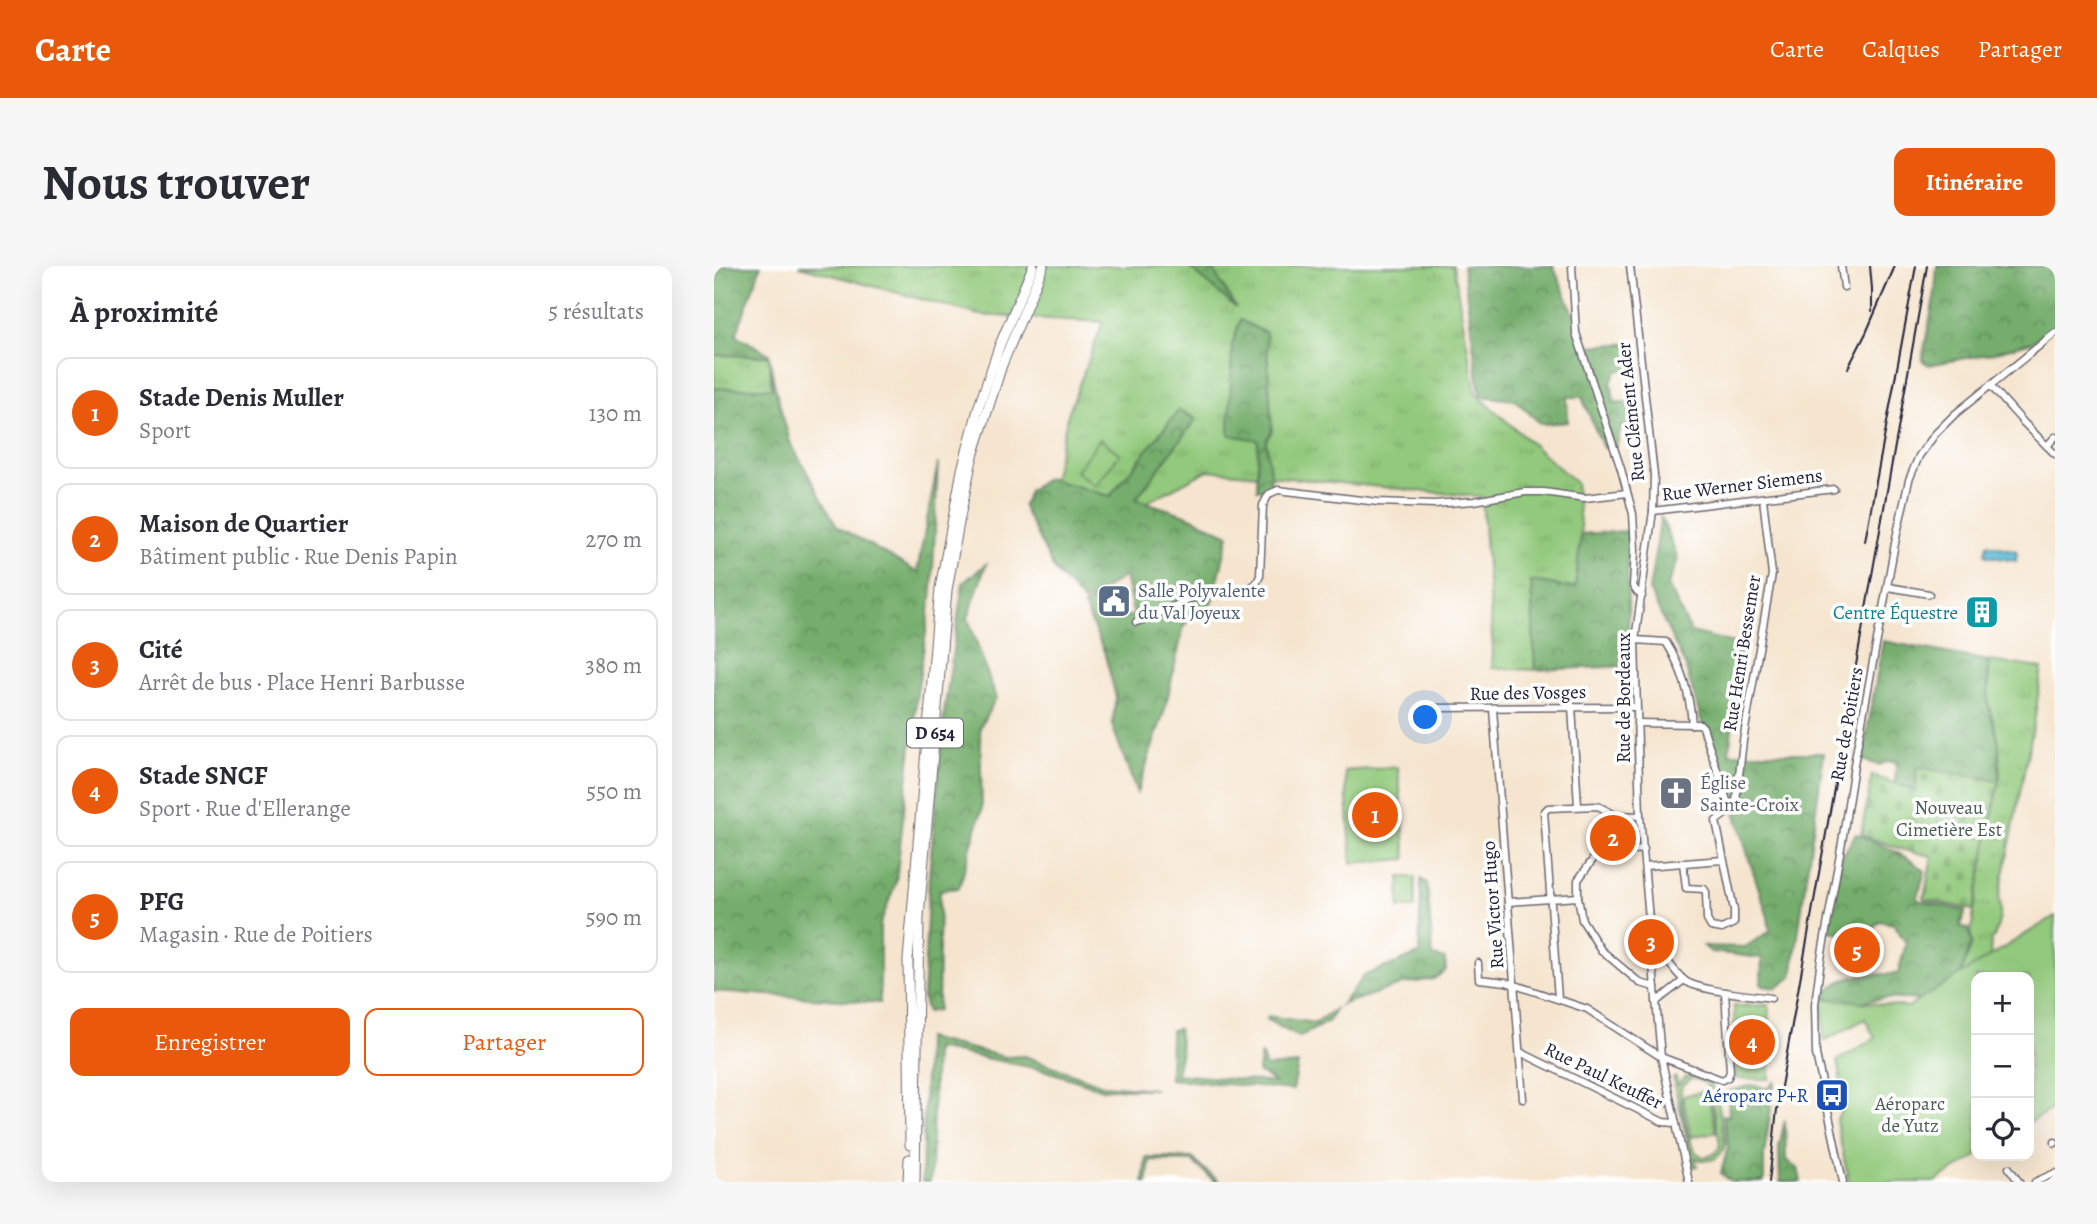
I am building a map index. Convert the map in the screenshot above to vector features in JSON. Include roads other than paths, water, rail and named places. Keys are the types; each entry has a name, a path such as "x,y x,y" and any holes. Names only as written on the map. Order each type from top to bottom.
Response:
{"highway":[{"name":"D 654","path":"915,1182 916,1032 912,1010 911,918 933,650 946,549 962,470 979,406 999,347 1033,266"},
{"name":"D 654","path":"908,1182 908,1025 912,1010 943,631 952,557 972,459 989,404 1015,331 1043,266"}],"street":[{"name":"Rue de Bordeaux","path":"1572,266 1576,333 1633,514 1633,586 1642,596 1635,640 1640,816 1661,1057 1689,1182"},
{"name":"Rue Clément Ader","path":"1630,266 1654,475 1653,511 1642,596"},
{"path":"1841,266 1844,287"},
{"name":"Rue de Poitiers","path":"1843,1182 1816,1054 1815,1004 1855,759 1906,492 1919,456 1936,433 1955,414 2055,333"},
{"path":"1990,385 2055,454"},
{"path":"2047,446 2055,437"},
{"name":"Rue Werner Siemens","path":"1653,511 1834,489"},
{"path":"1136,622 1153,618 1198,596 1242,590 1256,584 1260,576 1263,505 1269,494 1278,490 1368,501 1434,504 1474,501 1525,492 1585,498 1627,493"},
{"name":"Rue Henri Bessemer","path":"1723,860 1716,821 1730,810 1736,801 1743,741 1772,574 1763,499"},
{"path":"1888,587 1929,594"},
{"path":"1635,640 1666,642 1679,667 1692,724"},
{"path":"1572,706 1578,806"},
{"name":"Rue des Vosges","path":"1421,708 1636,707"},
{"name":"Rue Victor Hugo","path":"1493,709 1523,1100"},
{"path":"1637,723 1700,724 1730,810"},
{"path":"1558,998 1544,812 1548,808 1598,806 1615,815 1640,816"},
{"path":"1644,849 1597,854 1578,880 1578,897 1582,920 1601,950 1640,983 1655,987"},
{"path":"1645,866 1683,863 1723,860 1733,901 1734,923 1722,929 1711,927 1707,920 1706,892 1704,889 1686,888 1683,863"},
{"path":"1508,902 1578,897"},
{"path":"1651,942 1690,984 1771,998"},
{"path":"1478,963 1479,979 1514,984 1587,1009 1661,1057 1722,1080 1728,1077 1730,1071 1726,992"},
{"path":"1656,1002 1684,980"},
{"name":"Rue Paul Keuffer","path":"1520,1052 1663,1122 1675,1124"},
{"path":"2009,1168 2019,1182"},
{"path":"2035,1182 2055,1173"}],"water":[{"path":"1987,544 2017,551 2016,561 1987,556"}],"railway":[{"path":"1870,266 1872,311"},
{"path":"1848,368 1895,266"},
{"path":"1865,541 1916,266"},
{"path":"1769,1182 1777,1109 1927,266"}],"place":[{"name":"Salle Polyvalente du Val Joyeux","path":"1114,601"},
{"name":"Centre Équestre","path":"1982,612"},
{"name":"Église Sainte-Croix","path":"1676,793"},
{"name":"Stade Denis Muller","path":"1375,815"},
{"name":"Maison de Quartier","path":"1613,838"},
{"name":"Cité","path":"1651,942"},
{"name":"PFG","path":"1857,950"},
{"name":"Stade SNCF","path":"1752,1042"},
{"name":"Aéroparc P+R","path":"1832,1095"}],"park label":[{"name":"Nouveau Cimetière Est","path":"1949,818"},
{"name":"Aéroparc de Yutz","path":"1910,1114"}]}
